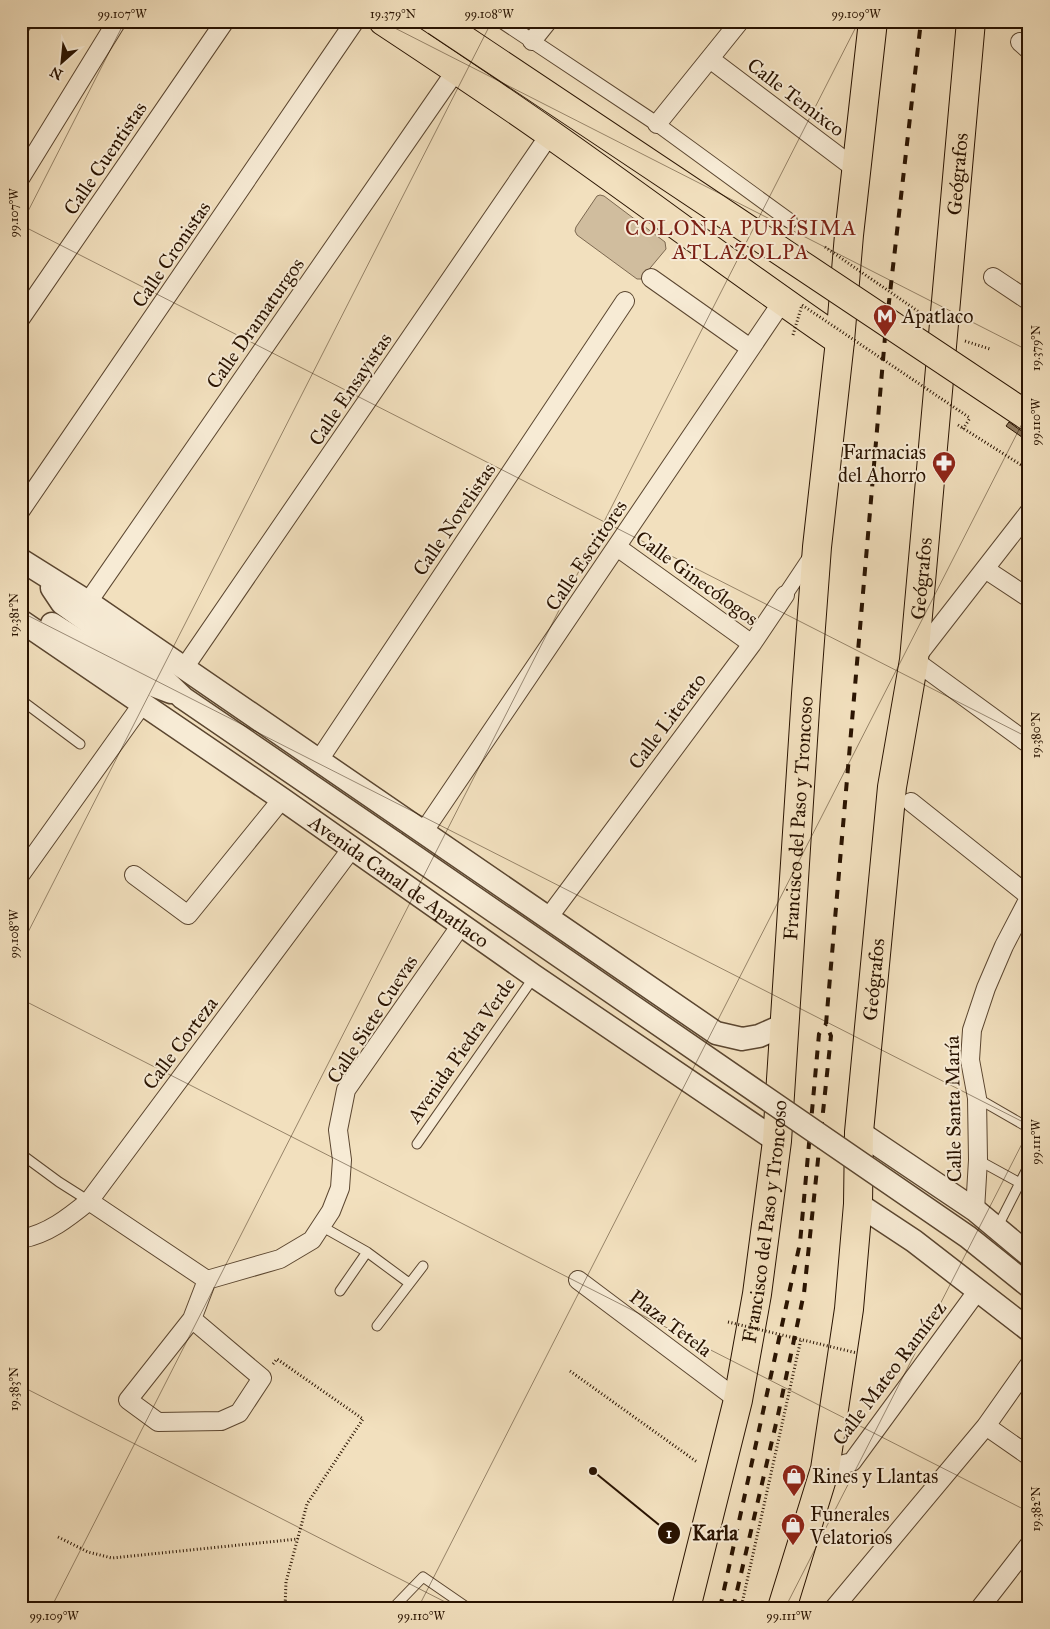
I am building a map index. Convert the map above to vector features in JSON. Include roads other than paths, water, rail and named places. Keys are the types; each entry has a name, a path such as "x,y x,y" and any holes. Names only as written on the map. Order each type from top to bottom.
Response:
{"main road":[{"path":"383,21 550,134 782,302 840,341"},
{"path":"436,21 1029,417"},
{"name":"Francisco del Paso y Troncoso","path":"686,1608 738,1400 757,1294 777,1141 817,547 873,21"},
{"name":"Geógrafos","path":"859,1132 892,786 914,660 971,21"},
{"path":"788,1605 826,1469 849,1309 858,1204 859,1132"}],"street":[{"path":"21,25 24,21"},
{"path":"21,178 117,21"},
{"name":"Calle Cuentistas","path":"21,318 225,21"},
{"name":"Calle Cronistas","path":"21,510 355,21"},
{"path":"502,21 658,124 790,221"},
{"path":"532,41 548,21"},
{"path":"658,124 740,21"},
{"name":"Calle Temixco","path":"710,59 857,170"},
{"name":"Calle Dramaturgos","path":"88,602 456,69"},
{"name":"Calle Ensayistas","path":"184,668 550,134"},
{"path":"993,277 1029,300"},
{"path":"651,278 750,348"},
{"name":"Calle Novelistas","path":"319,760 625,301"},
{"name":"Calle Escritores","path":"424,831 782,302"},
{"path":"1029,512 914,660 1029,744"},
{"name":"Calle Ginecólogos","path":"617,547 752,644"},
{"name":"Calle Literato","path":"548,918 752,644 817,547"},
{"path":"21,560 88,602 716,1033 742,1039 759,1036 784,1025"},
{"path":"985,569 1029,598"},
{"path":"41,572 62,603 150,666 183,698 968,1237 1029,1286"},
{"path":"22,620 26,608 142,681 183,698"},
{"name":"Avenida Canal de Apatlaco","path":"22,620 534,976 777,1141"},
{"path":"21,874 143,704"},
{"path":"134,875 188,915 282,799"},
{"path":"911,802 1029,897"},
{"name":"Calle Corteza","path":"21,1239 34,1237 63,1222 89,1201 352,848"},
{"name":"Calle Santa María","path":"968,1205 978,1160 977,1098 970,1060 972,1030 1000,954 1029,897"},
{"name":"Calle Siete Cuevas","path":"206,1280 280,1259 312,1240 331,1211 340,1188 342,1160 338,1130 346,1090 461,925"},
{"path":"653,1057 663,1053 677,1041 682,1028 678,1007"},
{"path":"859,1132 968,1205 1029,1254"},
{"path":"914,1241 911,1232 911,1221 919,1209 928,1202 941,1198 968,1205"},
{"path":"89,1201 206,1280 192,1319 128,1400 158,1422 221,1421 239,1413 262,1378 192,1319"},
{"path":"858,1204 914,1241 1029,1330"},
{"name":"Plaza Tetela","path":"578,1280 738,1400"},
{"name":"Calle Mateo Ramírez","path":"826,1469 852,1462 978,1290"},
{"path":"834,1608 986,1426 1029,1365"},
{"path":"986,1426 1029,1456"},
{"path":"980,1608 1029,1545"}],"lane":[{"path":"21,700 80,744"},
{"name":"Avenida Piedra Verde","path":"417,1144 534,976"},
{"path":"977,1098 1029,1128"},
{"path":"21,1154 89,1201"},
{"path":"978,1160 1020,1183"},
{"path":"997,1228 1029,1165"},
{"path":"321,1226 367,1252 409,1283"},
{"path":"340,1291 367,1252"},
{"path":"377,1326 423,1266"},
{"path":"393,1608 423,1577 464,1607"}],"railway":[{"path":"733,1608 804,1293 831,1036 826,1024 885,337 921,21"},
{"path":"720,1608 800,1243 819,1034 826,1024"}],"place":[{"name":"Apatlaco","path":"885,337"},
{"name":"Farmacias del Ahorro","path":"944,484"},
{"name":"Karla","path":"593,1471"},
{"name":"Rines y Llantas","path":"794,1497"},
{"name":"Funerales Velatorios","path":"793,1546"}],"district":[{"name":"COLONIA PURÍSIMA ATLAZOLPA","path":"741,240"}]}
